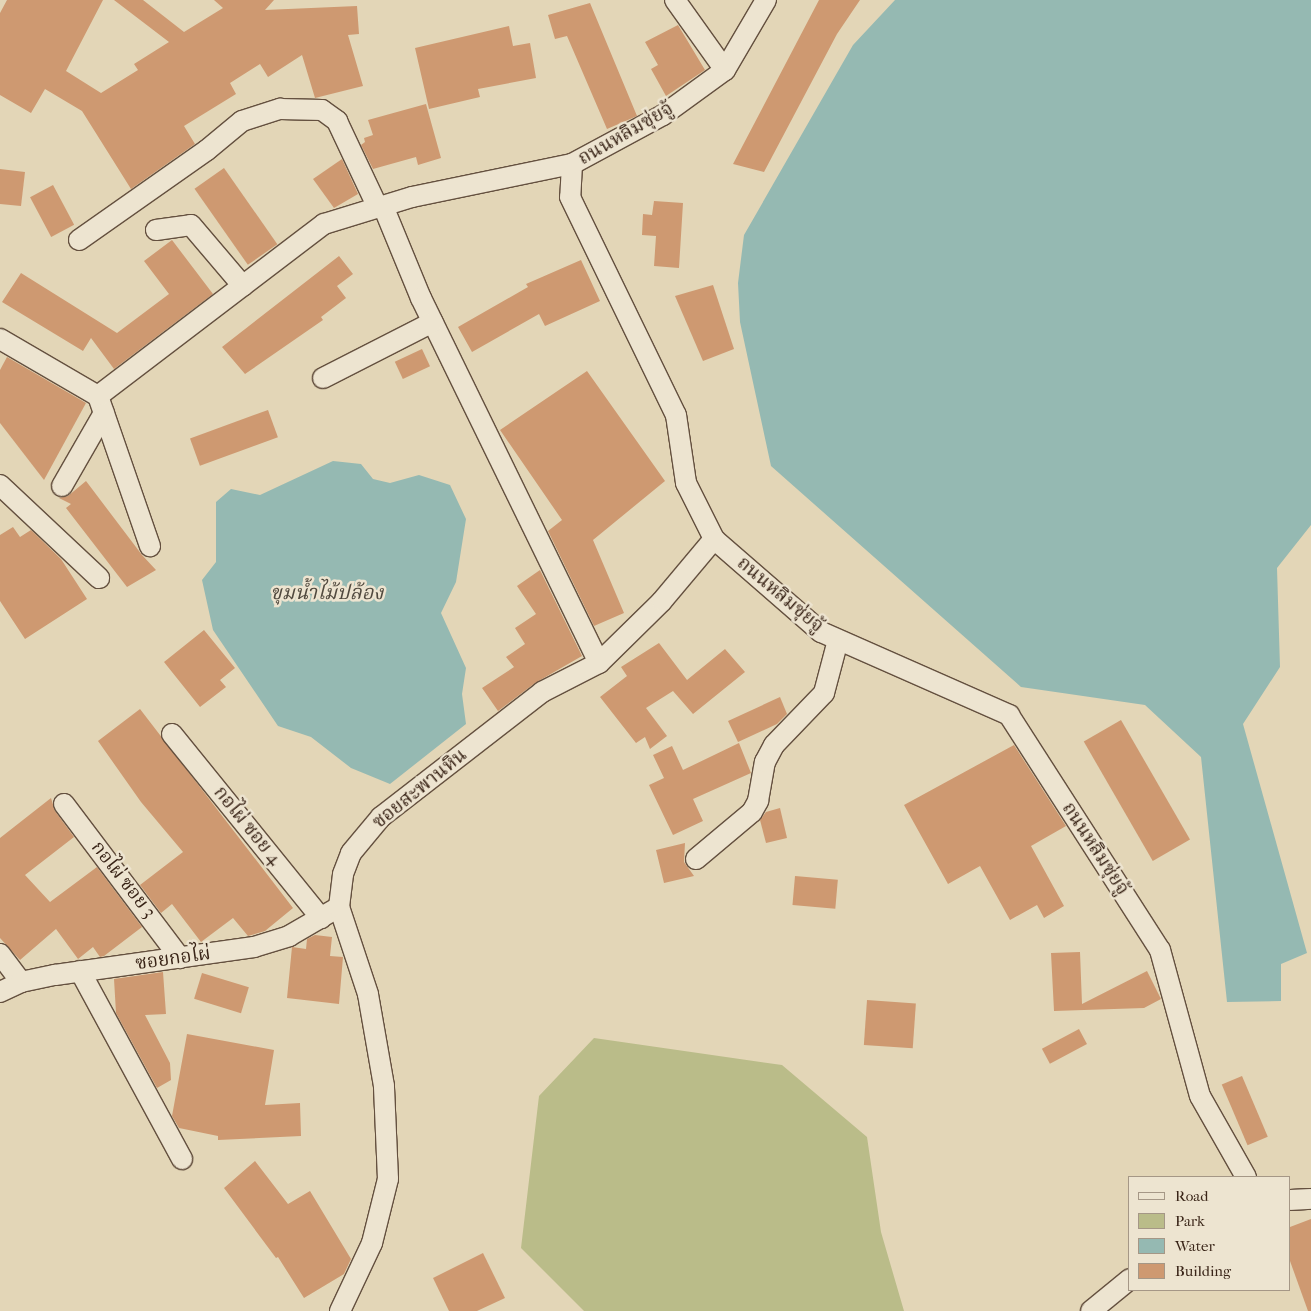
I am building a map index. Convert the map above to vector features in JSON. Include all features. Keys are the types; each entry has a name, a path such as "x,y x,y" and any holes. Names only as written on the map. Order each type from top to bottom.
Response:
{"street":[{"path":"675,0 725,70"},
{"name":"ถนนหลิมซุ่ยจู้","path":"766,0 725,70 663,115 572,164 570,197 676,415 686,483 714,539 821,632 1009,715 1160,950 1200,1096 1245,1176"},
{"path":"79,240 242,122 280,109 322,110 337,121 381,207 433,322 599,663"},
{"path":"62,486 101,405 243,286 324,224 412,197 572,164"},
{"path":"156,230 191,225 243,286"},
{"path":"323,378 433,322"},
{"path":"0,339 101,405 150,546"},
{"path":"0,485 99,578"},
{"name":"ซอยสะพานหิน","path":"340,1311 372,1242 388,1179 384,1086 368,994 339,907 344,874 351,853 380,817 542,692 599,663 662,601 714,539"},
{"path":"696,859 752,812 758,801 765,762 774,745 824,693 838,640"},
{"name":"กอไผ่ ซอย 4","path":"172,734 321,918"},
{"name":"กอไผ่ ซอย 3","path":"64,804 180,958"},
{"name":"ซอยกอไผ่","path":"0,992 21,982 80,971 254,947 288,936 339,907"},
{"path":"0,954 21,982"},
{"path":"80,971 182,1159"},
{"path":"1291,1200 1311,1199"},
{"path":"1091,1311 1128,1281"}],"green space":[{"path":"594,1038 782,1065 867,1137 881,1232 904,1311 584,1311 521,1248 539,1096"}],"water":[{"path":"895,0 1311,0 1311,525 1277,568 1280,667 1243,724 1307,953 1281,964 1281,1001 1227,1002 1201,757 1145,705 1021,687 771,466 740,322 738,283 744,235 853,45"},
{"name":"ขุมน้ำไม้ปล้อง","path":"333,461 361,464 373,479 390,483 419,475 450,485 466,519 456,582 441,613 466,668 462,694 466,724 390,784 351,768 311,737 278,726 213,630 202,580 216,562 216,502 231,489 260,495"}],"building":[{"path":"7,0 103,0 66,71 101,93 138,70 134,64 169,42 114,0 143,0 184,32 223,8 214,0 274,0 265,10 357,6 359,34 348,35 363,86 315,98 302,55 268,77 260,64 230,83 236,94 184,126 195,144 131,189 82,111 45,89 31,113 0,95 0,13"},
{"path":"819,0 860,0 837,34 764,172 733,164"},
{"path":"590,3 637,116 607,129 567,36 555,39 548,15"},
{"path":"678,25 705,70 666,96 651,69 658,65 645,42"},
{"path":"509,26 513,46 530,43 536,78 478,89 480,97 429,109 415,48"},
{"path":"426,104 441,158 418,165 416,157 373,169 361,145 365,142 364,138 373,135 368,120"},
{"path":"342,159 358,194 334,208 313,179"},
{"path":"224,168 277,244 248,265 195,189"},
{"path":"0,169 25,172 21,206 0,204"},
{"path":"53,185 74,225 51,237 30,197"},
{"path":"654,201 683,203 679,268 654,266 656,236 642,235 643,214 652,215"},
{"path":"172,240 213,294 114,369 91,338 83,351 2,302 21,273 117,333 169,294 144,261"},
{"path":"339,256 353,274 337,286 346,298 321,317 323,320 245,374 222,347"},
{"path":"581,260 600,301 545,326 539,314 472,352 458,327 528,287 526,284"},
{"path":"713,285 734,349 703,361 675,296"},
{"path":"422,349 430,366 403,379 395,362"},
{"path":"7,357 86,403 44,480 0,423 0,370"},
{"path":"587,371 665,481 593,540 624,613 594,626 548,531 562,520 500,430"},
{"path":"268,410 278,437 200,466 190,438"},
{"path":"86,481 142,555 156,570 127,587 66,508 71,504 59,498 68,496"},
{"path":"13,527 20,537 31,530 61,559 87,599 25,639 0,601 0,535"},
{"path":"540,570 582,656 535,683 498,711 482,688 514,667 506,657 525,644 515,628 536,614 517,586"},
{"path":"204,630 235,668 220,680 226,687 200,707 164,662"},
{"path":"659,643 687,680 725,649 745,672 693,714 673,691 646,708 667,736 650,749 645,737 636,743 600,697 627,676 621,667"},
{"path":"780,697 787,714 777,724 738,742 728,721"},
{"path":"140,709 293,908 265,931 248,936 233,918 201,942 172,904 161,913 140,885 183,852 141,802 98,741"},
{"path":"1121,720 1190,840 1153,861 1084,742"},
{"path":"739,743 751,773 693,799 703,821 673,835 649,785 664,778 653,755 672,746 683,770"},
{"path":"1014,745 1066,826 1031,846 1064,906 1044,918 1037,905 1010,920 980,866 948,884 904,805"},
{"path":"51,798 55,811 74,837 25,875 50,902 97,867 142,927 104,956 100,957 93,947 78,959 56,929 20,960 0,938 0,838"},
{"path":"780,808 787,838 766,843 760,820 766,812"},
{"path":"685,843 684,862 694,876 664,883 656,850"},
{"path":"795,876 838,880 835,909 792,905"},
{"path":"315,935 332,937 330,956 343,957 339,1004 287,998 292,947 306,949 307,939"},
{"path":"1080,952 1082,1004 1147,971 1161,999 1144,1008 1054,1011 1051,953"},
{"path":"163,972 166,1014 145,1015 170,1063 171,1080 157,1088 116,1013 114,979"},
{"path":"202,973 249,987 241,1013 194,999"},
{"path":"867,1000 916,1003 913,1048 864,1045"},
{"path":"1079,1029 1087,1044 1050,1064 1042,1049"},
{"path":"187,1034 274,1050 265,1105 300,1103 301,1136 218,1140 218,1136 179,1128 172,1116"},
{"path":"1242,1076 1268,1137 1248,1145 1222,1085"},
{"path":"255,1161 288,1204 310,1191 351,1259 344,1274 304,1298 278,1257 276,1258 224,1188"},
{"path":"1311,1219 1311,1311 1308,1311 1291,1264 1291,1227"},
{"path":"483,1253 505,1298 477,1311 449,1311 433,1278"}]}
